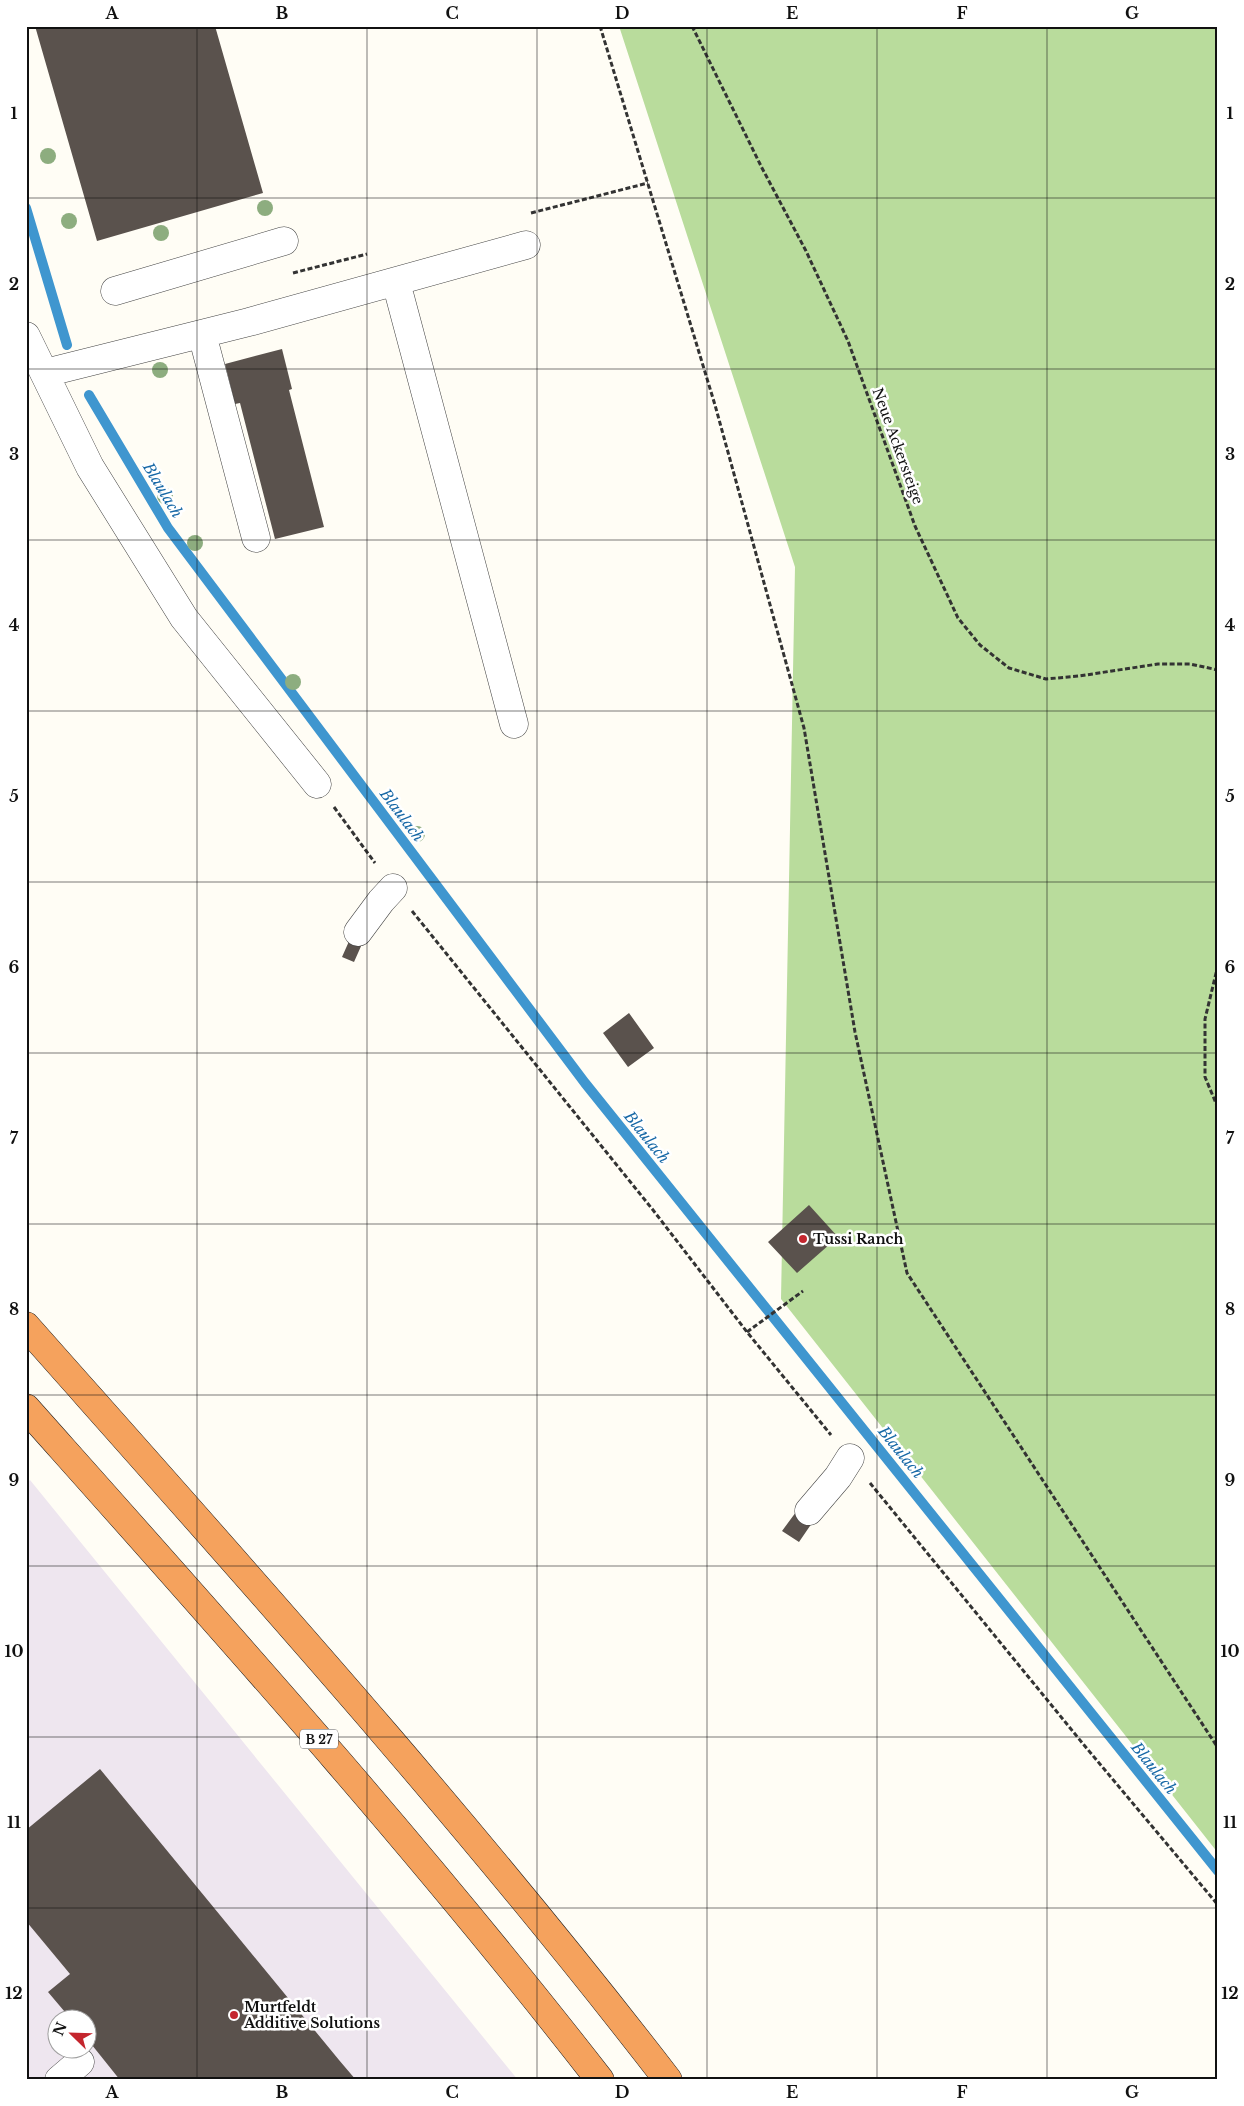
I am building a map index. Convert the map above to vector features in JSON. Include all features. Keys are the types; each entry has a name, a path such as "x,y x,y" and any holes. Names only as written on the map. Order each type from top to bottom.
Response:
{"highway":[{"path":"26,1326 276,1606 445,1804 569,1954 668,2080"},
{"name":"B 27","path":"26,1408 260,1670 487,1938 600,2080"}],"lane":[{"path":"115,291 284,241"},
{"path":"45,369 103,359 202,334 526,245"},
{"path":"396,282 514,724"},
{"path":"202,334 256,538"},
{"path":"26,336 45,369 90,467 184,618 317,784"},
{"path":"358,932 380,901 393,888"},
{"path":"809,1511 838,1477 850,1458"},
{"path":"59,2080 80,2062"}],"path":[{"path":"600,26 715,405 804,728 855,1032 907,1273 1218,1748"},
{"name":"Neue Ackersteige","path":"692,26 762,168 806,251 848,341 915,526 944,590 958,618 980,645 1009,668 1046,679 1158,664 1190,664 1218,670"},
{"path":"317,784 393,888 653,1210 747,1332 1084,1745 1218,1905"},
{"path":"1218,965 1205,1019 1205,1077 1218,1108"},
{"path":"747,1332 803,1291"}],"shaded area":[{"path":"30,1480 518,2080 26,2080 26,1484"}],"green space":[{"path":"619,26 1218,26 1218,1853 781,1299 795,567"}],"building":[{"path":"35,26 215,26 263,193 97,241"},
{"path":"282,349 292,389 289,390 324,527 275,539 240,403 235,404 225,364"},
{"path":"350,939 362,944 354,962 342,957"},
{"path":"629,1013 654,1048 628,1067 603,1033"},
{"name":"Tussi Ranch","path":"809,1205 838,1237 797,1273 768,1242"},
{"path":"796,1512 812,1523 799,1542 782,1531"},
{"path":"100,1769 356,2080 120,2080 98,2052 98,2008 62,2008 48,1992 70,1974 26,1921 26,1830"}],"waterway":[{"name":"Blaulach","path":"26,208 67,345"},
{"name":"Blaulach","path":"89,395 168,528 585,1083 1218,1871"}],"place":[{"name":"Tussi Ranch","path":"803,1239"},
{"name":"Murtfeldt Additive Solutions","path":"234,2015"}]}
